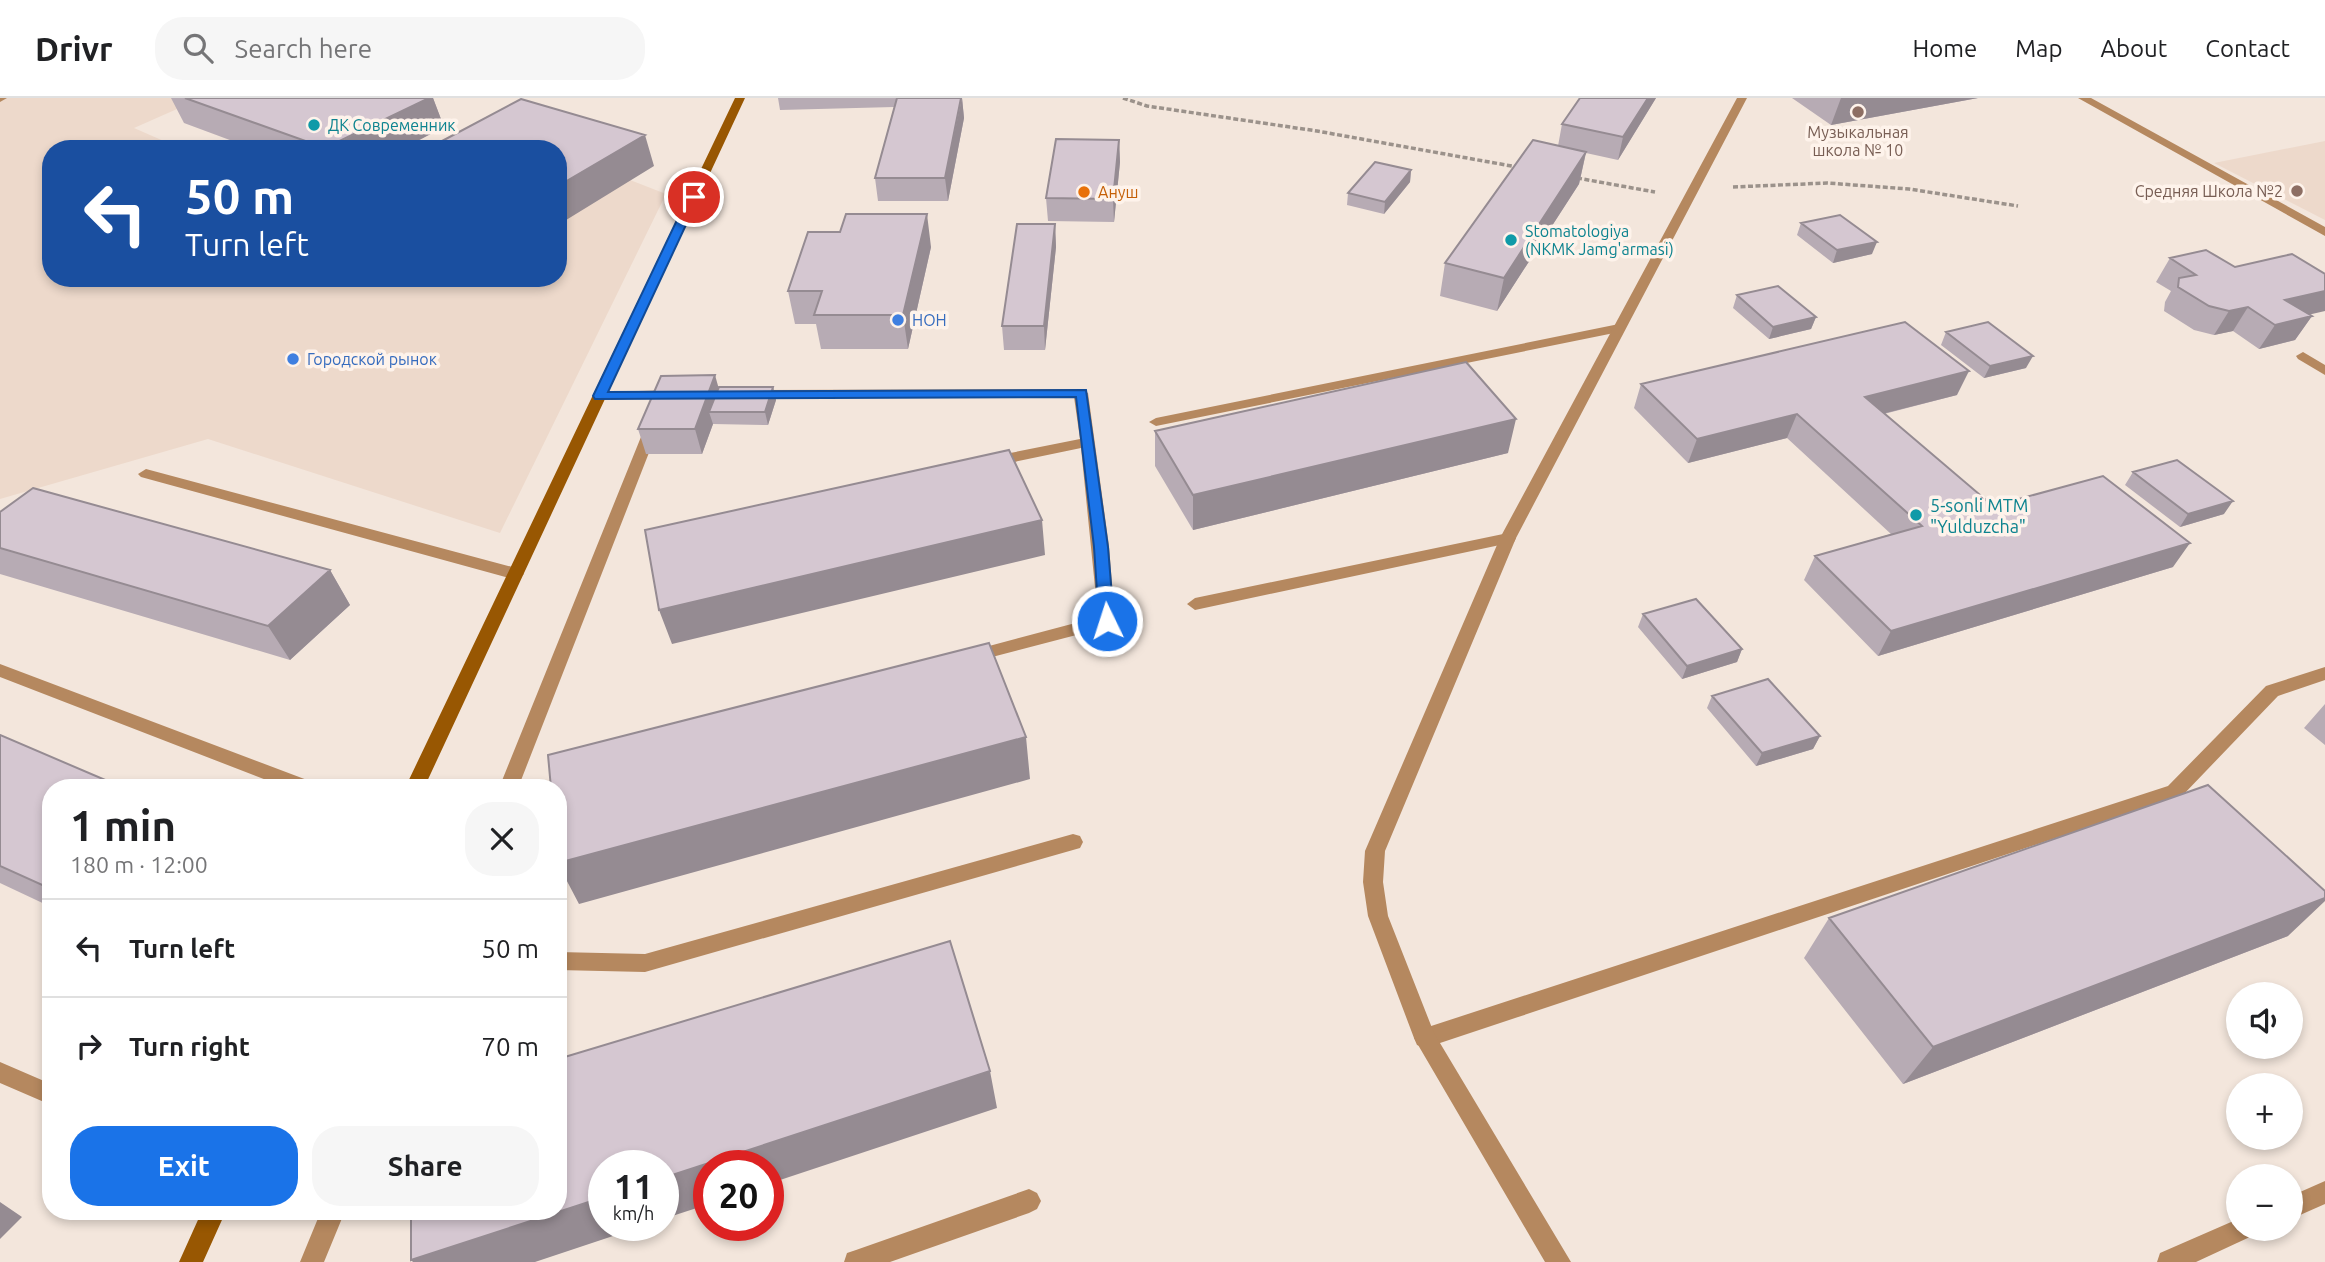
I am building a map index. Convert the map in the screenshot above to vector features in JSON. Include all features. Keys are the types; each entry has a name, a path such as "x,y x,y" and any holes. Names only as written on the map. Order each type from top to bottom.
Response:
{"main road":[{"path":"418,779 740,98"},
{"path":"191,1262 210,1220"}],"street":[{"path":"1559,1262 1425,1038 1378,916 1373,883 1375,851 1508,538 1742,98"},
{"path":"2083,98 2325,232"},
{"path":"1157,422 1619,328"},
{"path":"2303,356 2325,371"},
{"path":"729,394 1082,393 1107,621 947,663"},
{"path":"512,779 665,394"},
{"path":"600,396 690,394"},
{"path":"979,465 1088,442"},
{"path":"146,474 516,574"},
{"path":"1195,604 1508,538"},
{"path":"0,670 285,779"},
{"path":"1425,1038 2175,791 2272,691 2325,673"},
{"path":"567,961 645,963 1073,842"},
{"path":"0,1072 42,1091"},
{"path":"2303,1202 2325,1192"},
{"path":"856,1262 1029,1201"},
{"path":"312,1262 329,1220"},
{"path":"2169,1262 2226,1236"}],"path":[{"path":"1123,98 1147,106 1317,131 1522,168"},
{"path":"1577,178 1659,193 1827,183 1909,189 2018,205"}],"shaded area":[{"name":"Городской рынок","path":"0,98 202,98 134,128 161,140 42,140 42,287 567,287 567,156 666,194 500,533 208,439 0,499"},
{"name":"Средняя Школа №2","path":"2325,141 2325,220 2214,163"}],"building":[{"path":"185,98 429,98 342,140 303,140"},
{"path":"897,98 961,98 945,178 875,178"},
{"path":"1580,98 1648,98 1623,137 1562,124"},
{"path":"521,99 645,135 567,181 567,140 444,140"},
{"path":"1056,139 1119,140 1113,199 1046,198"},
{"path":"1533,140 1586,152 1504,278 1445,263"},
{"path":"1375,162 1411,170 1385,202 1348,193"},
{"path":"846,214 927,214 903,315 814,315 822,291 788,291 808,232 840,232"},
{"path":"1840,215 1877,242 1837,250 1801,223"},
{"path":"1017,224 1055,224 1044,326 1002,326"},
{"path":"2206,250 2235,267 2292,254 2325,274 2325,291 2285,300 2312,316 2275,325 2248,307 2229,311 2209,306 2178,287 2179,278 2196,275 2170,258"},
{"path":"1778,286 1816,317 1773,327 1737,295"},
{"name":"5-sonli MTM \"Yulduzcha\"","path":"1905,322 1969,371 1865,397 1993,506 2103,476 2190,543 1891,631 1815,556 1922,526 1797,414 1697,439 1641,384"},
{"path":"1988,322 2033,356 1990,366 1946,332"},
{"path":"1466,362 1516,419 1193,495 1155,431"},
{"path":"715,375 695,429 638,429 661,376"},
{"path":"719,387 773,387 765,412 709,412"},
{"path":"1009,450 1042,520 659,610 645,530"},
{"path":"2177,460 2233,501 2188,514 2133,472"},
{"path":"33,488 330,570 268,626 0,548 0,512"},
{"path":"1696,599 1742,649 1687,666 1643,614"},
{"path":"989,643 1026,737 567,861 567,779 550,779 548,755"},
{"path":"1768,679 1820,736 1762,753 1712,696"},
{"path":"0,735 103,779 42,779 42,885 0,866"},
{"path":"2208,785 2325,891 2325,898 1933,1047 1829,918"},
{"path":"950,941 990,1071 749,1150 693,1150 693,1168 679,1173 679,1150 588,1150 588,1202 567,1209 567,1056"},
{"path":"411,1220 534,1220 411,1260"}],"place":[{"name":"Музыкальная школа № 10","path":"1858,112"},
{"name":"ДК Современник","path":"314,125"},
{"name":"Средняя Школа №2","path":"2297,191"},
{"name":"Ануш","path":"1084,192"},
{"name":"Stomatologiya (NKMK Jamg'armasi)","path":"1511,240"},
{"name":"НОН","path":"898,320"},
{"name":"Городской рынок","path":"293,359"},
{"name":"5-sonli MTM \"Yulduzcha\"","path":"1916,515"}],"route":[{"path":"694,197 600,396 1082,393 1101,547 1107,621"}]}
